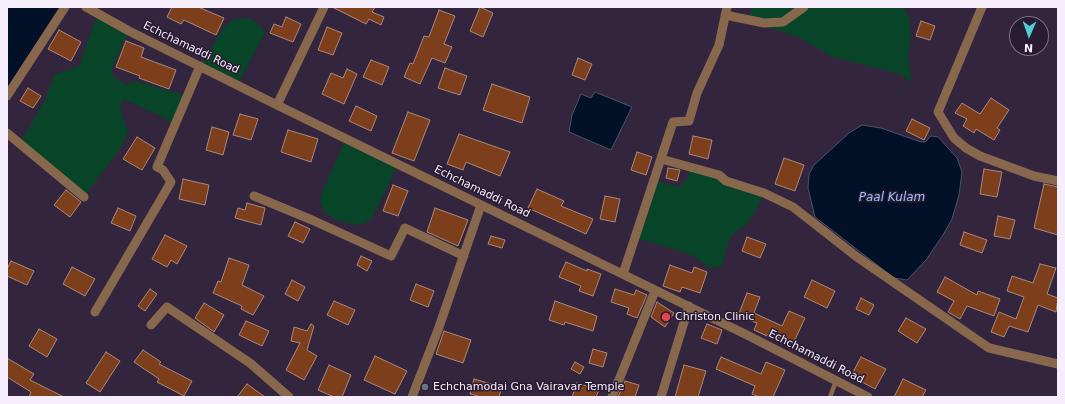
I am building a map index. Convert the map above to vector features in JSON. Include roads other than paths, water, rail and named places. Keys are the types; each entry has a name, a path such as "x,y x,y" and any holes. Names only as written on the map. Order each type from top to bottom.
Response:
{"street":[{"path":"7,96 65,7"},
{"name":"Echchamaddi Road","path":"86,7 130,32 689,306 868,397"},
{"path":"277,105 324,7"},
{"path":"623,274 673,122 689,120 697,93 719,45 726,11 764,24 783,22 804,7"},
{"path":"982,7 938,112 954,138 966,148 980,156 1034,176 1058,181"},
{"path":"95,312 171,182 163,170 156,167 200,66"},
{"path":"7,133 84,197"},
{"path":"661,159 718,175 726,181 764,193 793,207 857,257 989,348 1058,364"},
{"path":"254,196 312,220 391,256 405,228 464,256"},
{"path":"412,397 464,256 481,205"},
{"path":"612,397 655,290"},
{"path":"661,397 689,306"},
{"path":"151,325 166,307 250,363 289,397"}],"lane":[{"path":"830,397 836,381"}],"water":[{"path":"7,7 65,7 7,96"},
{"path":"595,92 632,107 611,150 569,132 572,115 581,94 591,98"},
{"name":"Paal Kulam","path":"862,125 881,128 921,142 925,142 931,136 938,137 957,158 962,172 959,195 952,219 926,260 907,280 894,278 815,217 808,188 809,174 814,165 849,133"}],"place":[{"name":"Christon Clinic","path":"666,317"},
{"name":"Echchamodai Gna Vairavar Temple","path":"425,387"}]}
